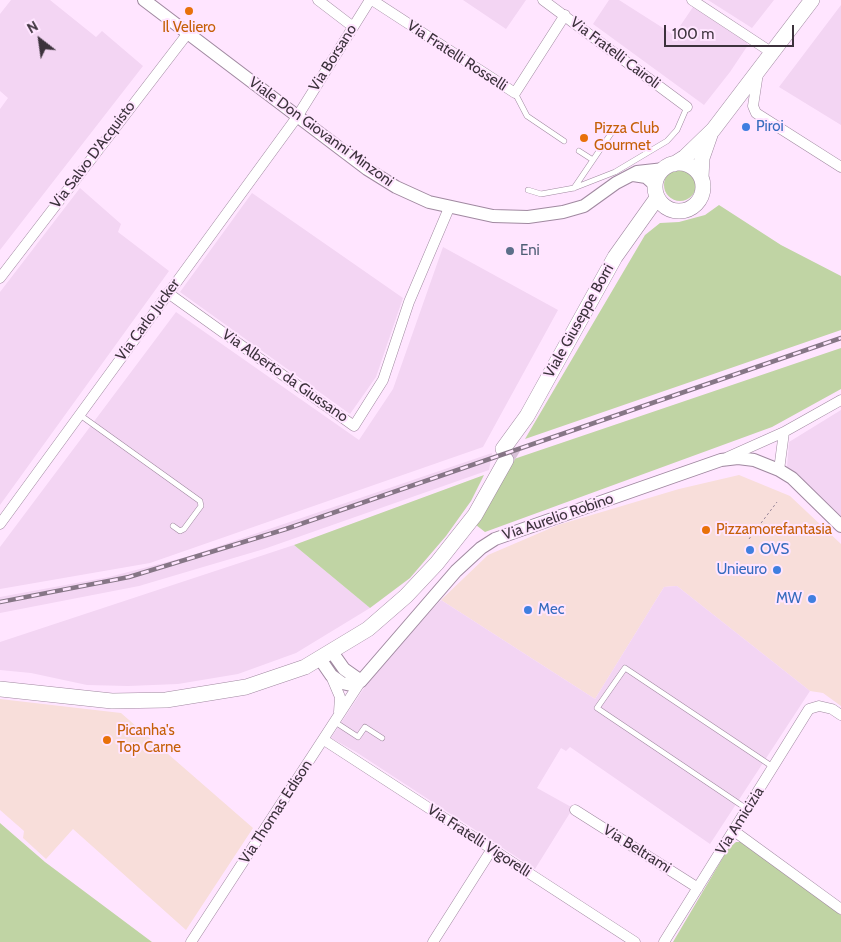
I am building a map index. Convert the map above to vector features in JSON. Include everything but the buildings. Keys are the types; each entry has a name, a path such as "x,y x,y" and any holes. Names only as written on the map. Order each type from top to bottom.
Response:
{"main road":[{"name":"Viale Don Giovanni Minzoni","path":"663,167 685,157 712,130 808,1"},
{"name":"Viale Don Giovanni Minzoni","path":"701,177 702,158 712,130"},
{"path":"690,166 701,177 703,194 693,207 686,211 669,210 656,192 657,178 663,167 690,166"},
{"name":"Viale Giuseppe Borri","path":"0,689 144,702 209,695 266,682 326,656 368,629 396,605 437,563 476,514 526,416 615,257 636,230 656,192"},
{"name":"Viale Giuseppe Borri","path":"636,230 669,210"},
{"name":"Viale Giuseppe Borri","path":"0,683 68,691 97,699"}],"street":[{"name":"Viale Don Giovanni Minzoni","path":"144,0 367,169 396,187 429,202 449,208 493,216 528,217 563,212 584,206 628,176 663,167"},
{"path":"318,0 352,26"},
{"name":"Via Borsano","path":"297,117 352,26 371,0"},
{"name":"Via Fratelli Rosselli","path":"371,0 515,93 565,15"},
{"name":"Via Fratelli Cairoli","path":"543,0 687,107"},
{"path":"692,0 771,52"},
{"name":"Via Salvo D'Acquisto","path":"0,278 188,33"},
{"path":"758,68 753,106 756,113 841,167"},
{"name":"Via Carlo Jucker","path":"0,524 297,117"},
{"path":"628,176 646,178 656,192"},
{"name":"Via Alberto da Giussano","path":"168,293 354,426 383,380 409,302 449,208"},
{"name":"Via Aurelio Robino","path":"361,681 456,571 481,548 495,539 721,460 784,432 841,400"},
{"path":"779,470 784,432"},
{"name":"Via Aurelio Robino","path":"721,460 754,460 779,470 792,478 841,526"},
{"path":"326,656 361,681 351,686 342,683 331,675"},
{"path":"326,656 340,698 336,718"},
{"name":"Via Thomas Edison","path":"191,942 361,681"},
{"name":"Via Amicizia","path":"664,942 809,709 819,706 832,709 841,715"},
{"name":"Via Fratelli Vigorelli","path":"324,740 635,942"},
{"name":"Via Beltrami","path":"575,810 698,888"},
{"path":"734,831 841,909"},
{"path":"433,942 492,849"}],"lane":[{"path":"515,93 527,116 564,141"},
{"path":"528,190 541,194 574,188 634,162 667,141 676,130 687,107"},
{"path":"574,188 614,129"},
{"path":"579,151 593,160"},
{"path":"634,162 663,167"},
{"path":"80,415 200,501 201,506 184,529 180,531 173,526"},
{"path":"748,809 597,708 625,668 773,767"},
{"path":"336,718 358,737 365,727 382,738"}],"path":[{"path":"749,539 777,502"}],"shaded area":[{"path":"11,0 50,0 96,37 102,31 143,66 0,250 0,109 8,98 0,91 0,14"},
{"path":"463,0 526,0 506,29"},
{"path":"609,0 619,0 674,35 693,7 744,38 748,45 704,105 593,24"},
{"path":"708,0 774,0 752,28"},
{"path":"841,5 841,125 779,87"},
{"path":"80,188 121,224 118,232 169,271 0,505 0,292"},
{"path":"252,193 403,298 376,377 350,414 180,292"},
{"path":"443,247 558,310 483,447 150,563 0,589 0,547 176,312 359,440 393,389"},
{"path":"841,410 841,518 787,467 789,442"},
{"path":"492,453 489,470 264,549 139,586 0,613 0,597 109,577 190,556"},
{"path":"739,475 790,496 841,544 841,706 823,693 810,691 677,586 664,587 595,699 441,600 488,555 558,525 679,489"},
{"path":"294,545 370,608 296,653 238,674 178,684 87,685 31,673 0,670 0,642"},
{"path":"677,586 810,691 710,844 570,747 566,751 561,748 537,788 573,808 535,869 356,752 331,738 372,676 441,600 595,699 664,587"},
{"path":"0,699 121,713 253,828 186,930 73,829 46,859 23,838 24,831 0,810"}],"green space":[{"path":"680,169 686,170 691,174 695,179 695,191 691,196 686,200 680,201 674,200 669,196 665,191 664,185 665,179 669,174 674,170"},
{"path":"719,205 781,245 841,276 841,330 525,439 645,235 660,223 679,222 705,215"},
{"path":"841,348 841,389 772,427 485,532 476,525 514,459"},
{"path":"484,475 471,501 446,536 410,578 370,608 294,545"},
{"path":"0,823 45,862 152,942 0,942"},
{"path":"736,842 741,842 841,915 841,942 673,942 728,849"}],"tunnel":[{"path":"506,460 515,445"}],"railway":[{"path":"0,602 129,577 286,529 841,338"}],"place":[{"name":"Il Veliero","path":"189,11"},
{"name":"Piroi","path":"746,127"},
{"name":"Pizza Club Gourmet","path":"584,138"},
{"name":"Eni","path":"510,251"},
{"name":"Pizzamorefantasia","path":"706,530"},
{"name":"OVS","path":"750,550"},
{"name":"Unieuro","path":"777,570"},
{"name":"MW","path":"812,599"},
{"name":"Mec","path":"528,610"},
{"name":"Picanha's Top Carne","path":"107,740"}]}
